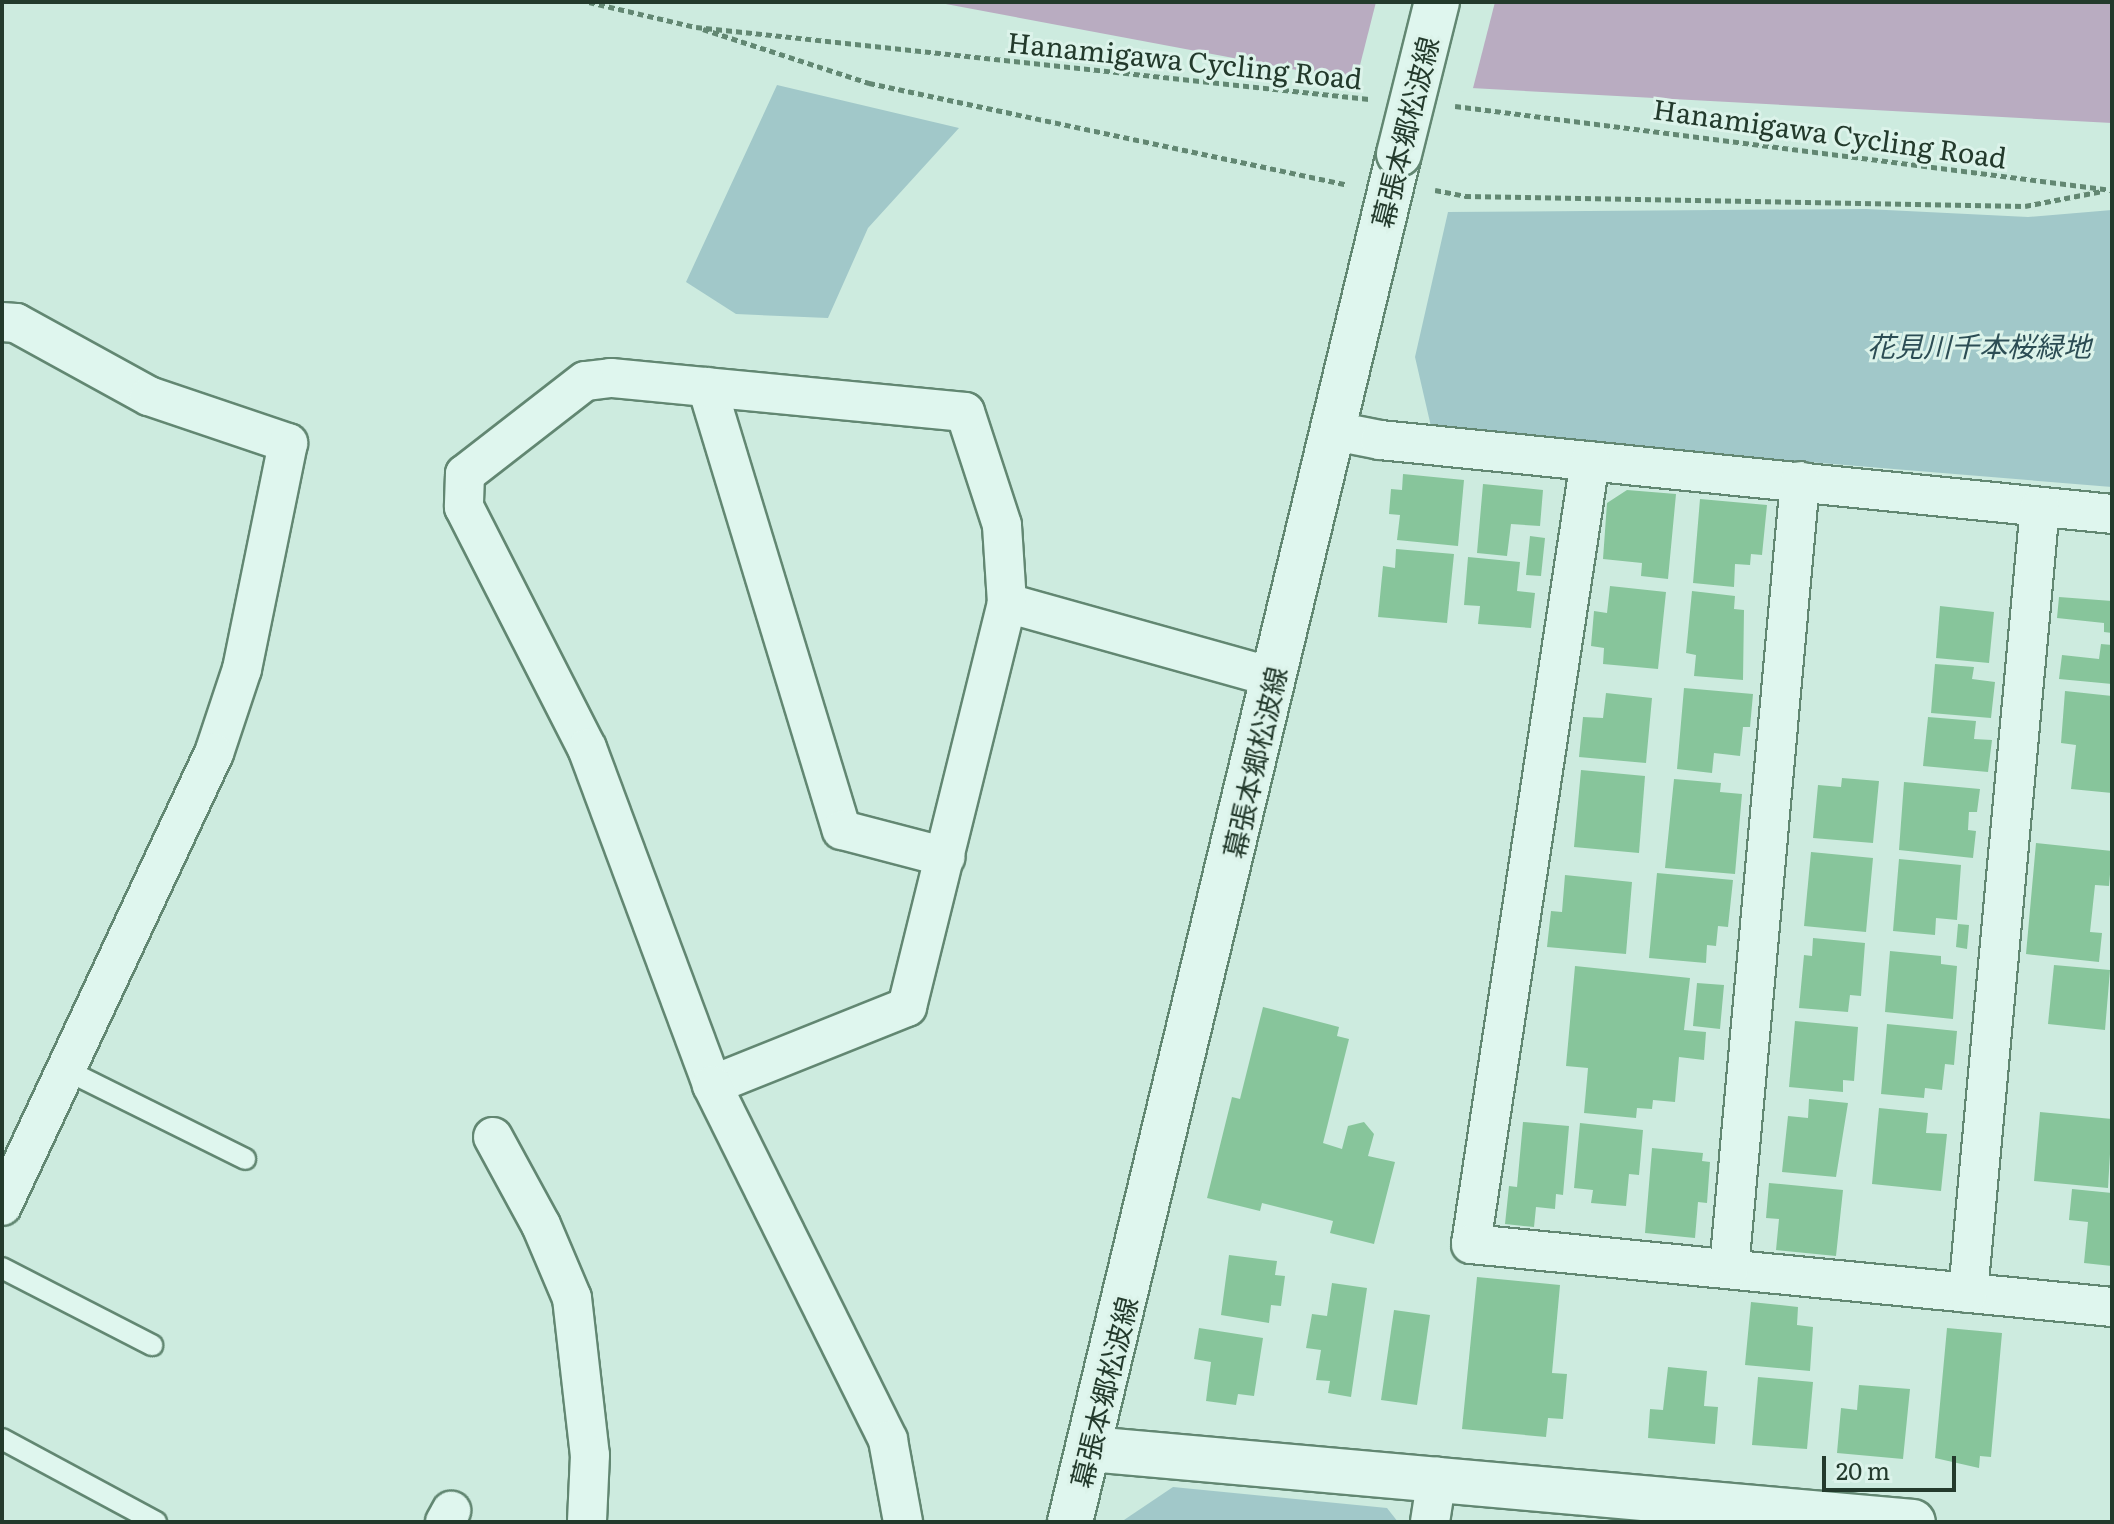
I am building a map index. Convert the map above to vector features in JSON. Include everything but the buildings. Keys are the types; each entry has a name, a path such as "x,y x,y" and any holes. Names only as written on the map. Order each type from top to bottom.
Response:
{"street":[{"name":"幕張本郷松波線","path":"1070,1522 1275,678 1330,430 1437,2"},
{"path":"2,322 16,323 149,396 288,443 242,669 214,753 2,1206"},
{"path":"712,1085 907,1007 1007,603 1002,525 965,412 611,378 585,381 465,474 464,507 587,748 712,1085 888,1440 903,1522"},
{"path":"707,387 842,830 946,857"},
{"path":"1330,430 1380,440 2112,514"},
{"path":"1590,461 1471,1244 2112,1307"},
{"path":"1729,1269 1800,481"},
{"path":"1968,1293 2040,507"},
{"path":"1007,603 1275,678"},
{"path":"493,1137 541,1225 572,1298 590,1455 587,1522"},
{"path":"1090,1449 1437,1477 1913,1522"},
{"path":"1430,1522 1437,1477"}],"lane":[{"path":"66,1070 245,1159"},
{"path":"2,1268 152,1345"},
{"path":"2,1439 156,1522"}],"path":[{"name":"Hanamigawa Cycling Road","path":"589,2 696,27 1376,99"},
{"path":"696,27 869,83 1301,178 1359,185"},
{"name":"Hanamigawa Cycling Road","path":"1450,106 2111,190"},
{"path":"1422,190 1465,196 2025,206 2111,190"}],"green space":[{"path":"777,85 959,128 868,228 828,318 736,314 686,282"},
{"name":"花見川千本桜緑地","path":"1866,209 2028,217 2112,210 2112,487 1432,431 1415,357 1448,212"},
{"path":"1173,1487 1387,1508 1398,1522 1121,1522"}],"shaded area":[{"path":"935,2 2112,2 2112,123 1361,82"}],"pier":[{"path":"1376,2 1495,2 1472,92 1355,85"}]}
